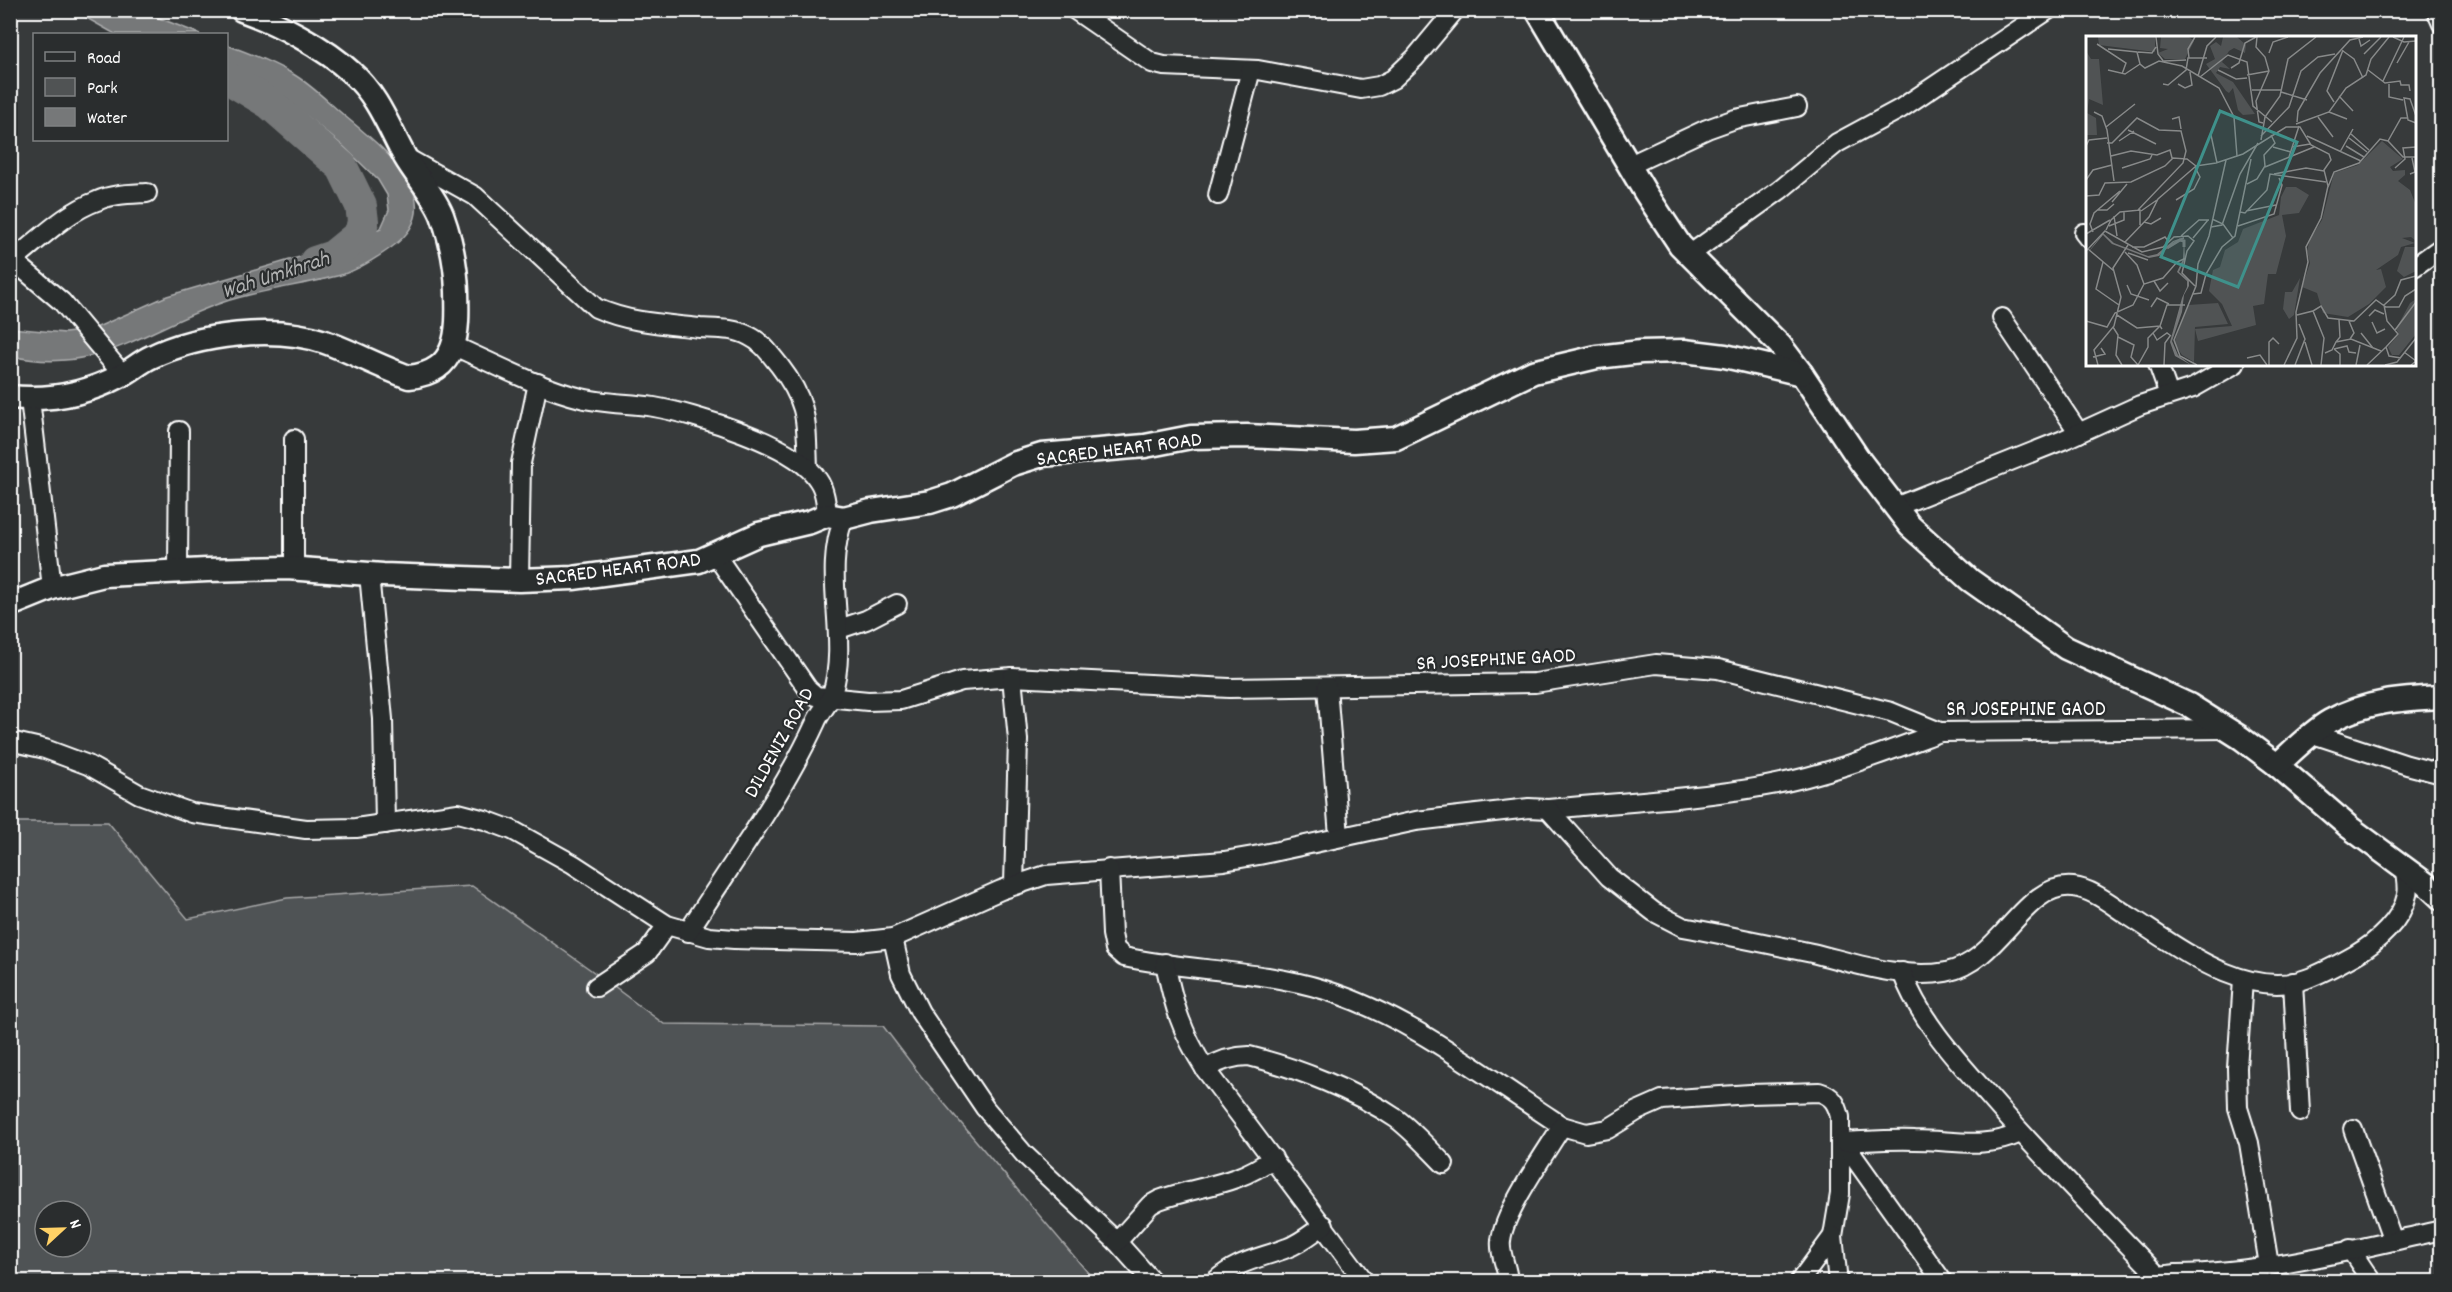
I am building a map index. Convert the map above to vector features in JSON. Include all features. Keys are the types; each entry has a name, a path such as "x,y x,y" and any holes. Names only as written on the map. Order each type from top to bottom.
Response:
{"street":[{"path":"1085,13 1152,63 1164,66 1251,70 1361,89 1379,86 1393,79 1415,58 1455,10"},
{"path":"1537,10 1662,218 1689,255 1780,345 1860,461 1910,526 1970,580 2066,648 2188,705 2228,729 2277,765 2349,826 2406,868 2442,899"},
{"path":"1689,255 1780,190 1837,143 1900,109 2048,10"},
{"path":"2436,10 2442,24"},
{"path":"52,588 20,398 67,396 85,392 123,375 150,357 174,347 200,339 232,335 301,336 326,343 409,377 423,376 435,369 454,346 458,334 459,312 457,268 450,241 441,213 405,157 380,107 353,73 328,54 256,13"},
{"path":"1218,195 1251,70"},
{"path":"1630,165 1726,122 1797,107"},
{"path":"405,157 475,196 596,308 640,322 735,331 751,336 767,350 794,385 802,402 808,468"},
{"path":"123,375 62,302 12,259 88,205 119,195 147,193"},
{"path":"2416,266 2442,247"},
{"path":"2002,318 2079,433"},
{"path":"454,346 538,383 583,399 654,407 704,419 765,442 808,468 819,481 836,517"},
{"name":"SACRED HEART ROAD","path":"10,605 52,588 104,576 178,572 294,569 519,580 584,577 699,561 759,534 836,517 930,502 952,495 1013,464 1042,455 1145,446 1191,437 1247,436 1354,441 1396,438 1533,372 1597,357 1641,352 1684,351 1725,356 1802,374"},
{"path":"2159,366 2169,395"},
{"path":"1895,507 2079,433 2140,405 2193,388 2232,366"},
{"path":"519,580 521,463 538,383"},
{"path":"178,572 179,431"},
{"path":"294,440 294,569"},
{"name":"DILDENIZ ROAD","path":"688,932 803,752 817,719 832,696 839,629 835,553 836,517"},
{"name":"SR JOSEPHINE GAOD","path":"715,554 808,689 816,696 868,701 901,700 962,681 1012,676 1180,686 1327,687 1534,683 1656,664 1677,664 1718,669 1891,712 1940,732 2228,729"},
{"path":"369,574 383,719 386,824"},
{"path":"839,629 854,625 897,604"},
{"path":"1012,676 1018,740 1014,884"},
{"path":"1327,687 1339,837"},
{"path":"2277,765 2328,722 2367,705 2392,699 2442,697"},
{"path":"10,741 45,749 88,765 139,794 192,813 306,828 356,828 458,813 512,830 573,864 667,926 688,932 734,939 857,942 893,938 1014,884 1046,875 1224,861 1416,821 1528,808 1548,809 1717,794 1767,786 1839,769 1940,732"},
{"path":"2313,734 2442,774"},
{"path":"1548,809 1609,877 1654,912 1683,927 1902,972 1926,974 1947,972 1970,965 1988,951 2042,894 2056,888 2074,887 2108,902 2172,944 2227,974 2255,984 2305,980 2332,968 2381,937 2399,913 2407,895 2406,868"},
{"path":"1109,869 1115,949 1124,957 1261,975 1325,990 1382,1012 1427,1038 1562,1126 1586,1133 1600,1132 1637,1111 1662,1101 1750,1094 1819,1092 1827,1094 1838,1107 1843,1140 1839,1157 1840,1194 1833,1236 1838,1281"},
{"path":"596,987 647,953 667,926"},
{"path":"893,938 902,974 920,1012 985,1108 1024,1154 1117,1242 1153,1281"},
{"path":"1165,963 1174,1007 1186,1039 1204,1069 1365,1281"},
{"path":"1902,972 1910,994 1924,1017 1966,1070 2020,1133 2158,1276"},
{"path":"2243,980 2237,1068 2238,1108 2249,1143 2269,1265"},
{"path":"2293,982 2300,1112"},
{"path":"1204,1069 1221,1060 1235,1056 1249,1056 1347,1091 1372,1103 1399,1121 1444,1164"},
{"path":"1508,1281 1508,1270 1501,1248 1501,1236 1509,1214 1562,1126"},
{"path":"2353,1129 2393,1241"},
{"path":"1843,1140 1915,1140 1982,1144 2020,1133"},
{"path":"1843,1140 1943,1281"},
{"path":"1117,1242 1150,1205 1159,1200 1232,1181 1260,1167 1272,1158"},
{"path":"1214,1281 1230,1268 1244,1261 1287,1248 1324,1225"},
{"path":"2140,1281 2158,1276 2180,1278 2269,1265 2442,1230"},
{"path":"1799,1281 1833,1236"},
{"path":"2350,1249 2372,1281"}],"green space":[{"path":"11,822 108,822 188,919 287,898 472,886 664,1024 883,1026 921,1076 1095,1281 11,1282"}],"water":[{"path":"74,11 141,11 197,33 113,33"},
{"path":"228,45 300,78 378,144 393,160 406,177 414,194 416,212 409,230 392,247 350,272 221,303 120,347 95,355 69,360 42,361 11,356 11,328 65,333 91,330 167,296 344,244 381,228 389,210 387,195 378,180 344,147 282,96 228,75"}],"waterway":[{"name":"Wah Umkhrah","path":"228,78 269,103 342,167 361,206 363,221 360,234 333,256 315,262"}]}
